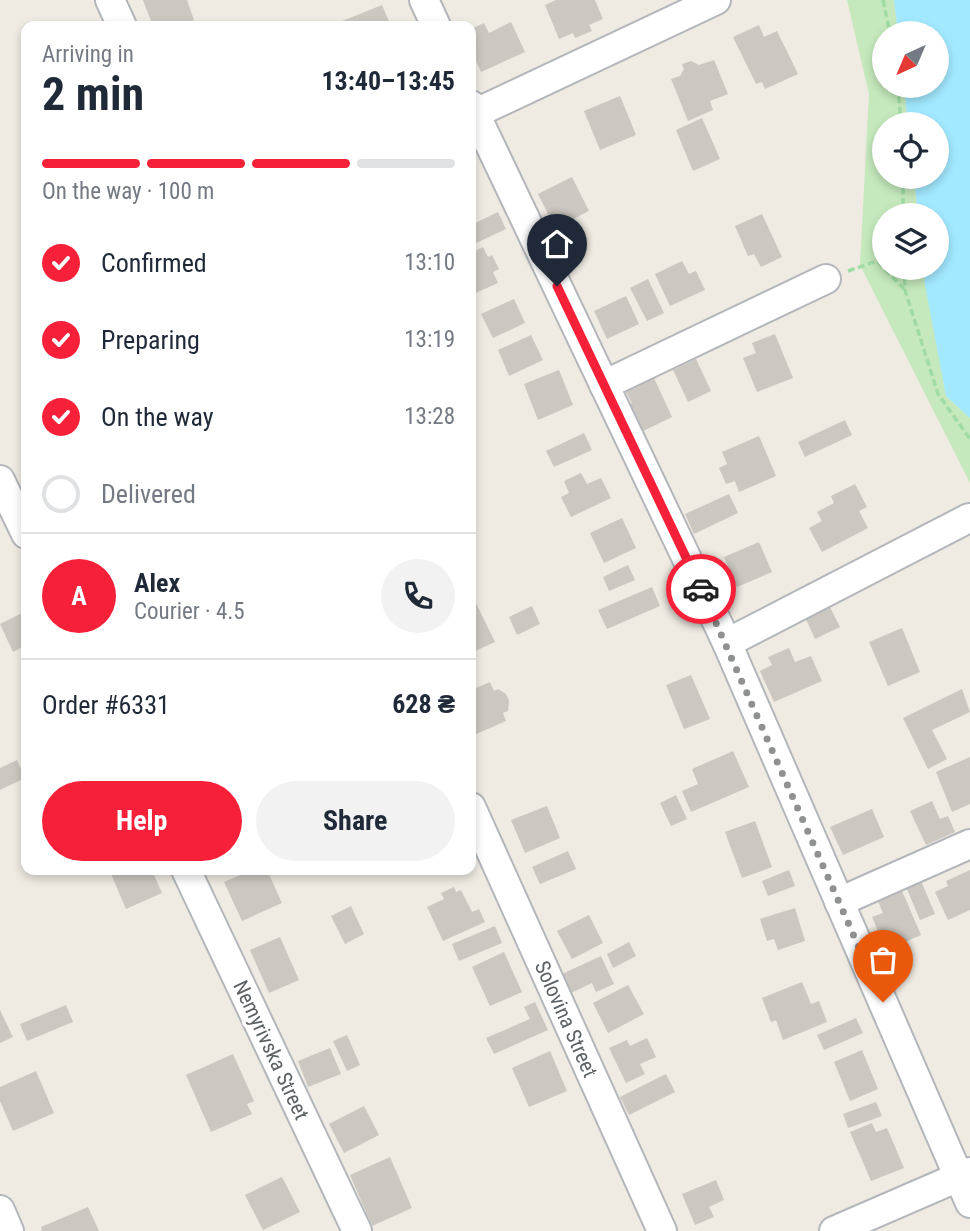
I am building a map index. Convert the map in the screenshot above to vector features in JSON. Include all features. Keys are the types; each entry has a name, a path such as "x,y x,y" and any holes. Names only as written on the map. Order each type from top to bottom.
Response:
{"street":[{"path":"110,0 120,21"},
{"path":"424,0 434,21"},
{"path":"476,109 716,0"},
{"path":"476,116 727,643 839,902 964,1175 970,1203"},
{"path":"604,385 826,279"},
{"path":"0,480 21,524"},
{"path":"727,643 969,519"},
{"name":"Solovina Street","path":"476,818 662,1231"},
{"path":"839,902 970,844"},
{"name":"Nemyrivska Street","path":"188,875 357,1231"},
{"path":"834,1231 964,1175"},
{"path":"0,1210 9,1231"}],"path":[{"path":"883,0 887,21"},
{"path":"826,279 877,261 905,290"},
{"path":"905,280 905,290 938,394 970,439"}],"green space":[{"path":"847,0 894,0 897,21 872,21 872,98 905,98 907,112 872,112 872,189 915,189 917,203 872,203 872,280 925,280 946,396 970,418 970,483 860,265 869,94"}],"water":[{"path":"894,0 970,0 970,418 946,396 924,280 949,280 949,203 917,203 915,189 949,189 949,112 907,112 905,98 949,98 949,21 897,21"}],"building":[{"path":"143,0 187,0 194,20 191,21 151,21"},
{"path":"556,0 595,0 603,19 589,25 592,31 575,38 573,33 559,39 545,5"},
{"path":"382,5 389,21 342,21"},
{"path":"511,22 525,52 481,72 476,61 476,27 484,23 489,33"},
{"path":"759,25 764,37 777,31 798,74 765,89 762,82 756,84 733,37"},
{"path":"714,60 728,94 710,101 713,110 688,121 671,79 680,76 684,69 682,64 691,61 699,65"},
{"path":"620,96 636,135 600,150 584,111"},
{"path":"702,118 720,159 693,171 676,130"},
{"path":"572,177 589,211 555,228 538,194"},
{"path":"498,212 506,229 476,243 476,223"},
{"path":"762,214 782,257 761,267 754,254 748,256 735,226"},
{"path":"483,247 488,257 492,255 499,269 493,272 498,283 476,293 476,250"},
{"path":"682,261 689,274 696,271 705,290 670,306 655,274"},
{"path":"648,279 664,313 647,321 630,288"},
{"path":"626,296 639,324 607,339 594,311"},
{"path":"514,299 525,323 493,338 481,314"},
{"path":"775,334 793,378 757,392 743,358 756,353 752,343"},
{"path":"531,335 543,360 509,376 498,350"},
{"path":"696,359 711,391 688,402 673,370"},
{"path":"559,370 573,405 538,420 524,384"},
{"path":"654,378 672,417 637,434 624,407 632,403 626,392"},
{"path":"845,420 852,435 805,457 798,442"},
{"path":"584,433 592,450 554,467 546,451"},
{"path":"759,436 776,476 739,492 735,481 726,484 719,468 727,464 722,452"},
{"path":"581,473 587,484 601,478 611,498 571,517 561,497 569,493 564,481"},
{"path":"855,484 867,507 859,511 868,528 822,552 809,528 822,521 817,512 834,503 831,496"},
{"path":"729,494 738,513 694,534 685,514"},
{"path":"622,518 636,548 604,563 590,533"},
{"path":"759,542 772,572 737,587 724,557"},
{"path":"628,565 635,580 609,591 603,577"},
{"path":"652,587 660,606 607,629 598,610"},
{"path":"827,601 840,627 815,639 803,613"},
{"path":"476,603 495,642 476,651"},
{"path":"532,606 540,624 517,635 509,617"},
{"path":"21,614 21,648 13,652 0,624"},
{"path":"902,628 920,672 888,686 869,642"},
{"path":"789,648 795,662 811,656 822,681 774,702 760,671 772,665 768,657"},
{"path":"691,675 710,719 684,729 666,685"},
{"path":"490,682 494,691 498,689 506,694 509,700 508,711 503,713 506,721 476,734 476,688"},
{"path":"962,689 970,712 932,730 947,759 928,769 903,718"},
{"path":"733,751 749,787 691,812 682,791 698,784 692,769"},
{"path":"970,757 970,804 952,812 936,772"},
{"path":"17,760 21,769 21,780 0,790 0,768"},
{"path":"676,795 687,819 671,826 660,803"},
{"path":"932,801 940,819 948,816 955,832 926,845 910,811"},
{"path":"547,806 560,838 525,853 511,820"},
{"path":"872,809 884,837 843,855 830,827"},
{"path":"755,821 772,867 742,878 725,832"},
{"path":"568,851 576,869 540,884 532,867"},
{"path":"789,870 795,886 768,896 762,881"},
{"path":"970,870 970,910 948,920 935,892 948,886 946,881"},
{"path":"111,875 154,875 162,893 126,909"},
{"path":"240,875 269,875 282,903 242,921 224,882"},
{"path":"919,876 935,914 920,920 904,882"},
{"path":"899,884 921,935 886,950 872,917 883,913 875,894"},
{"path":"454,887 456,892 461,890 472,912 479,909 485,922 443,941 427,907 444,899 441,893"},
{"path":"351,906 364,934 345,944 331,916"},
{"path":"795,908 805,941 778,950 774,939 767,941 760,919"},
{"path":"589,915 603,943 572,959 557,931"},
{"path":"495,926 502,943 459,961 452,944"},
{"path":"280,937 299,980 269,993 250,950"},
{"path":"629,942 636,956 613,968 607,954"},
{"path":"504,952 522,992 490,1006 472,967"},
{"path":"601,956 614,984 596,992 592,983 571,993 562,974"},
{"path":"802,982 811,1004 819,1001 827,1022 783,1040 776,1020 771,1022 762,998"},
{"path":"628,985 644,1014 608,1033 593,1003"},
{"path":"535,1002 548,1030 494,1054 486,1038 530,1019 524,1007"},
{"path":"66,1005 73,1022 27,1041 20,1024"},
{"path":"0,1010 13,1037 0,1043"},
{"path":"856,1018 863,1033 824,1050 817,1035"},
{"path":"347,1035 360,1065 347,1071 333,1041"},
{"path":"647,1038 656,1057 640,1064 645,1074 626,1083 609,1048 627,1040 630,1046"},
{"path":"330,1048 341,1074 308,1087 298,1061"},
{"path":"862,1050 878,1089 850,1101 834,1062"},
{"path":"550,1051 567,1091 529,1107 512,1068"},
{"path":"233,1054 254,1101 247,1104 252,1114 211,1132 186,1075"},
{"path":"36,1071 54,1113 13,1131 0,1101 0,1087"},
{"path":"666,1074 675,1092 629,1115 620,1097"},
{"path":"876,1102 882,1116 848,1128 843,1114"},
{"path":"364,1106 379,1135 344,1153 329,1124"},
{"path":"872,1123 876,1132 887,1128 904,1168 871,1181 850,1132"},
{"path":"390,1157 412,1208 372,1226 350,1175"},
{"path":"282,1177 300,1212 263,1230 245,1195"},
{"path":"716,1180 724,1200 709,1207 714,1217 695,1225 682,1194"},
{"path":"88,1207 99,1231 42,1231 41,1227"}],"way so far":[{"path":"701,589 883,1002"}],"route":[{"path":"557,286 701,589"}]}
